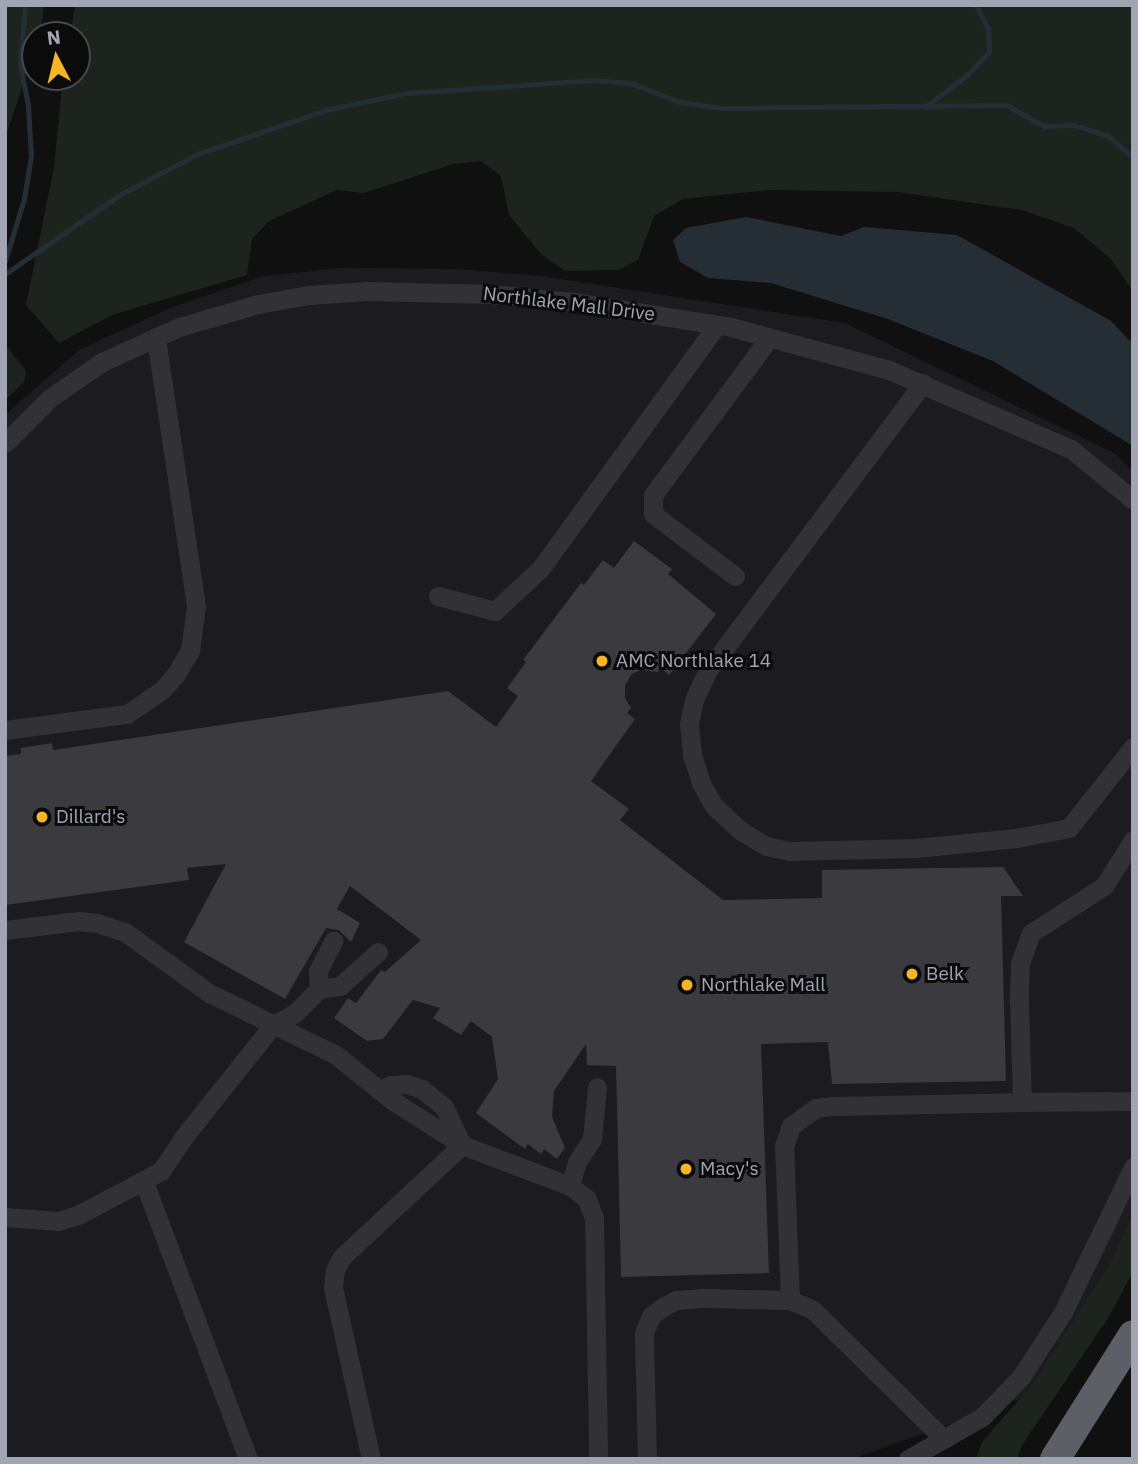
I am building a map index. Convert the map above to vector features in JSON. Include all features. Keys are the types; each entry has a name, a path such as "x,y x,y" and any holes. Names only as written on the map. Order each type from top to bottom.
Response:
{"highway":[{"path":"1055,1459 1133,1335"}],"street":[{"name":"Northlake Mall Drive","path":"5,443 51,398 102,362 156,337 258,304 309,295 367,291 490,293 575,302 717,325 889,370 1071,449 1133,500"},
{"path":"438,596 495,611 541,568 717,325"},
{"path":"5,730 127,714 162,690 176,674 190,650 196,606 156,337"},
{"path":"735,576 653,514 653,495 769,338"},
{"path":"923,383 706,672 694,700 689,724 692,755 701,783 714,806 741,831 766,846 789,851 916,848 1004,840 1069,828 1133,747"},
{"path":"1022,1102 1019,1001 1024,949 1031,933 1041,924 1064,909 1083,902 1104,886 1133,840"},
{"path":"5,930 78,922 97,923 125,932 209,993 336,1055 379,1090 462,1145 570,1186 587,1199 594,1218 598,1459"},
{"path":"319,989 318,971 333,941"},
{"path":"5,1217 43,1222 58,1221 78,1215 162,1171 183,1138 272,1026 295,1014 319,989 340,986 377,953"},
{"path":"570,1186 577,1162 592,1139 597,1087"},
{"path":"790,1300 784,1146 791,1126 816,1108 1133,1101"},
{"path":"371,1459 334,1288 335,1270 342,1258 462,1145"},
{"path":"908,1459 982,1417 1021,1377 1063,1312 1133,1167"},
{"path":"144,1182 248,1459"},
{"path":"647,1459 644,1333 650,1316 676,1300 790,1300 813,1310 944,1439"}],"shaded area":[{"path":"5,5 44,5 42,21 21,21 21,91 5,138"},
{"path":"75,5 1133,5 1133,291 1110,258 1074,228 1022,210 898,192 770,190 683,199 654,216 638,260 618,270 565,271 541,254 509,215 501,176 481,161 453,164 364,193 337,190 269,221 252,239 247,275 112,315 59,343 26,305 54,167 62,91 91,91 91,21 72,21"},
{"path":"746,217 841,236 864,227 957,235 1111,321 1133,344 1133,446 993,361 888,319 771,283 708,278 680,262 673,240 686,228"},
{"path":"341,268 457,269 541,276 845,323 1116,454 1133,472 1133,1223 1054,1387 852,1459 5,1459 5,415 79,350 170,308 263,276"},
{"path":"5,344 26,371 24,382 5,400"},
{"path":"1133,1214 1133,1272 1108,1318 1022,1445 1017,1459 976,1459 982,1442 1030,1387 1109,1266"}],"building":[{"name":"Northlake Mall","path":"634,541 672,569 668,574 716,614 669,675 661,668 658,672 641,670 632,674 625,685 625,698 631,708 627,713 635,719 591,781 629,809 620,820 723,900 822,898 822,870 1003,867 1023,896 1001,896 1006,1081 832,1084 828,1042 761,1044 769,1273 621,1277 616,1066 587,1065 586,1044 554,1091 552,1117 565,1148 557,1159 544,1149 541,1154 528,1144 525,1149 476,1113 498,1079 492,1037 471,1021 461,1035 433,1018 440,1008 413,1000 383,1039 367,1041 334,1018 348,998 356,1003 381,970 385,972 421,940 350,886 337,909 360,923 351,942 339,930 326,928 285,999 184,942 226,864 187,868 189,880 5,905 5,756 21,754 21,748 52,743 53,750 448,691 496,727 518,696 507,688 526,662 523,660 581,583 584,585 603,560 614,568"}],"waterway":[{"path":"5,261 24,199 31,156 28,105 20,65 25,5"},
{"path":"925,107 967,75 989,52 988,29 976,5"},
{"path":"5,274 121,194 198,154 326,110 406,93 595,80 631,83 680,102 722,108 1007,105 1044,126 1074,125 1107,135 1133,157"}],"place":[{"name":"AMC Northlake 14","path":"602,661"},
{"name":"Dillard's","path":"42,817"},
{"name":"Belk","path":"912,974"},
{"name":"Northlake Mall","path":"687,985"},
{"name":"Macy's","path":"686,1169"}]}
